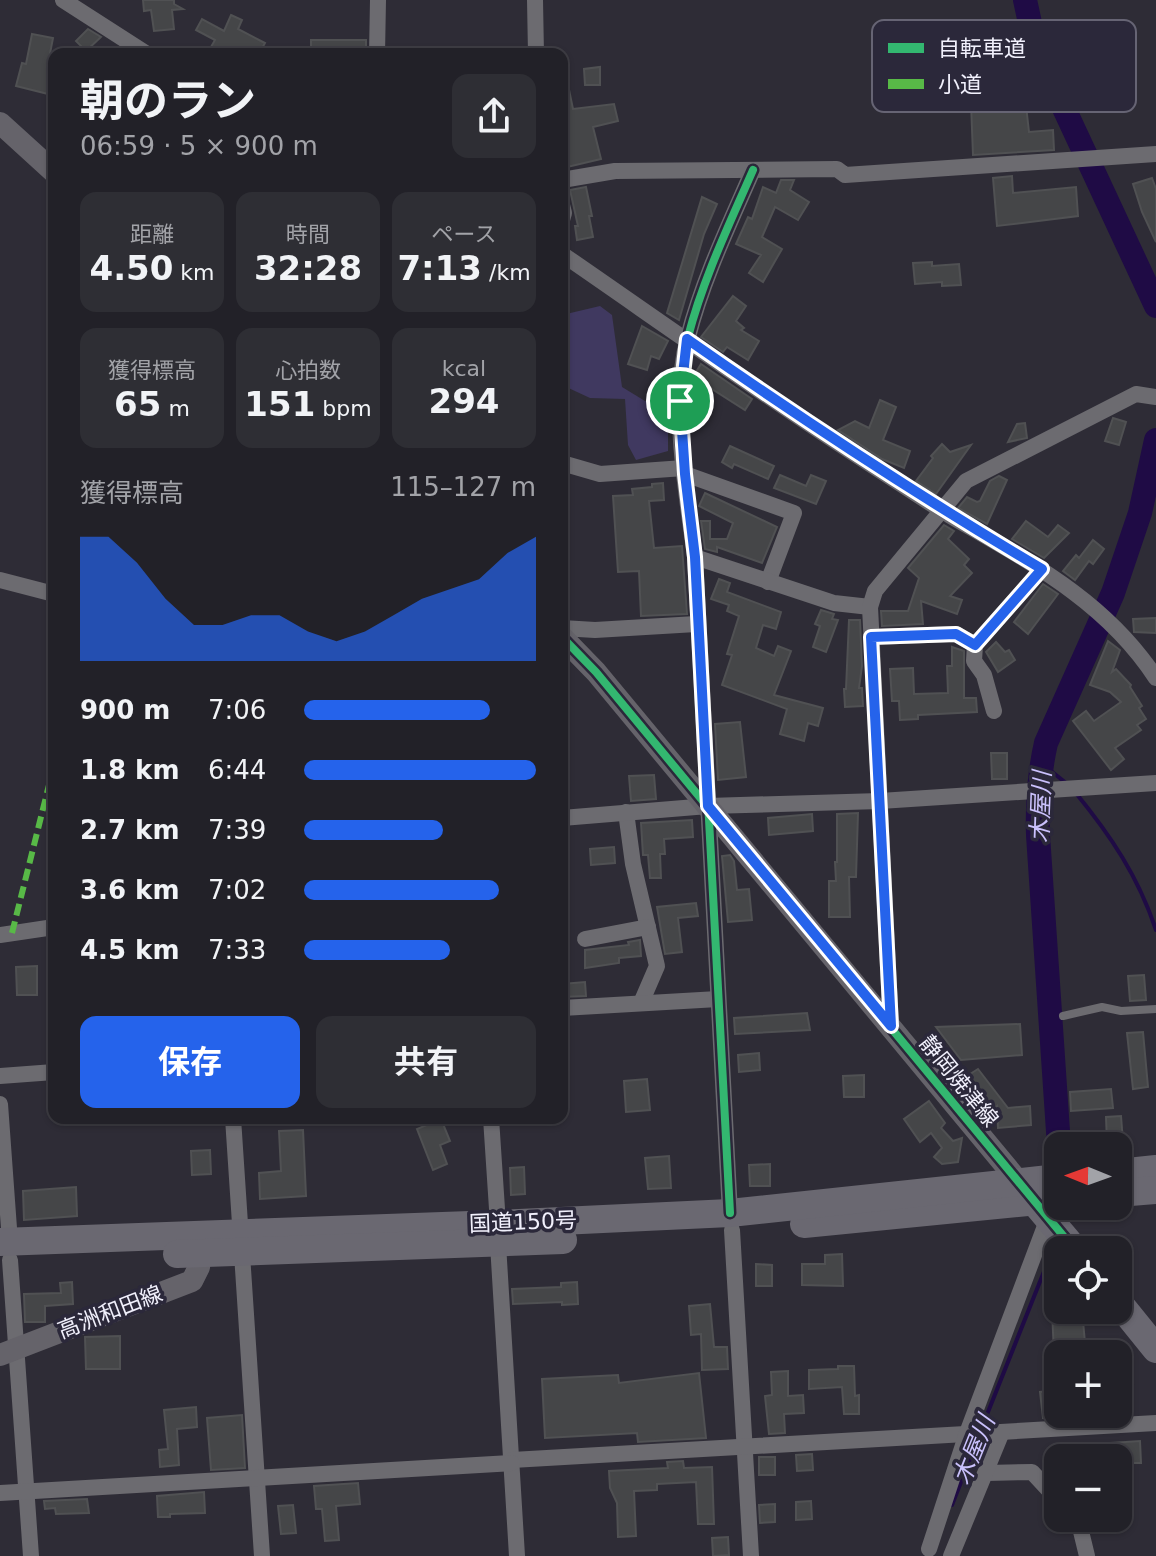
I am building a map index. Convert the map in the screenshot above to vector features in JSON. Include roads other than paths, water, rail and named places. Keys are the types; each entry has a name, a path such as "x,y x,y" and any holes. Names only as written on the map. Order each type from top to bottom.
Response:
{"highway":[{"path":"1132,1172 1156,1169"},
{"path":"1132,1192 1156,1190"},
{"name":"国道150号","path":"5,1251 498,1234 1040,1201"},
{"path":"1040,1201 1065,1236"},
{"name":"国道150号","path":"5,1251 201,1253 240,1242"},
{"path":"1132,1319 1156,1349"}],"main road":[{"path":"0,123 48,167"},
{"name":"静岡焼津線","path":"568,643 596,672 1040,1201"},
{"name":"高洲和田線","path":"9,1351 192,1281 201,1253"}],"street":[{"path":"63,0 138,48"},
{"path":"377,48 378,0"},
{"path":"535,0 536,48"},
{"path":"568,179 615,171 837,169 845,175 1156,154"},
{"path":"751,1556 696,624 695,557 684,471 680,401 687,339 707,275 753,170"},
{"path":"568,258 808,424 940,510 1042,569 1112,622 1156,677"},
{"path":"891,1026 871,637 870,607 875,591 966,481 1136,394 1151,395"},
{"path":"568,465 600,474 684,471 794,513 768,582"},
{"path":"695,557 834,603 870,607"},
{"path":"994,711 984,675 974,661 975,645 1042,569"},
{"path":"0,580 48,592"},
{"path":"568,628 595,630 696,624"},
{"path":"871,637 956,634 975,645"},
{"path":"568,817 708,806 880,801 1156,783"},
{"path":"626,812 633,864 657,966 641,1003"},
{"path":"585,939 648,927"},
{"path":"0,935 48,928"},
{"path":"568,1008 718,999"},
{"path":"0,1076 48,1072"},
{"path":"0,1104 9,1351 27,1491 31,1556"},
{"path":"233,1124 262,1556"},
{"path":"491,1124 517,1556"},
{"path":"929,1549 1040,1201"},
{"path":"0,1493 1156,1423"},
{"path":"951,1556 1002,1432"},
{"path":"987,1473 1032,1472 1044,1485"},
{"path":"1081,1532 1087,1556"}],"lane":[{"path":"1063,1016 1102,1007 1121,1011 1156,1009"}],"waterway":[{"name":"木屋川","path":"1025,0 1029,20"},
{"name":"木屋川","path":"1066,112 1156,306"},
{"name":"木屋川","path":"1058,1132 1038,835 1042,766 1046,743 1113,593 1140,513 1156,440"},
{"path":"1041,763 1066,783"},
{"path":"1075,792 1122,857 1141,892 1156,930"},
{"name":"木屋川","path":"982,1427 1044,1272"},
{"name":"木屋川","path":"952,1505 978,1439"}]}
